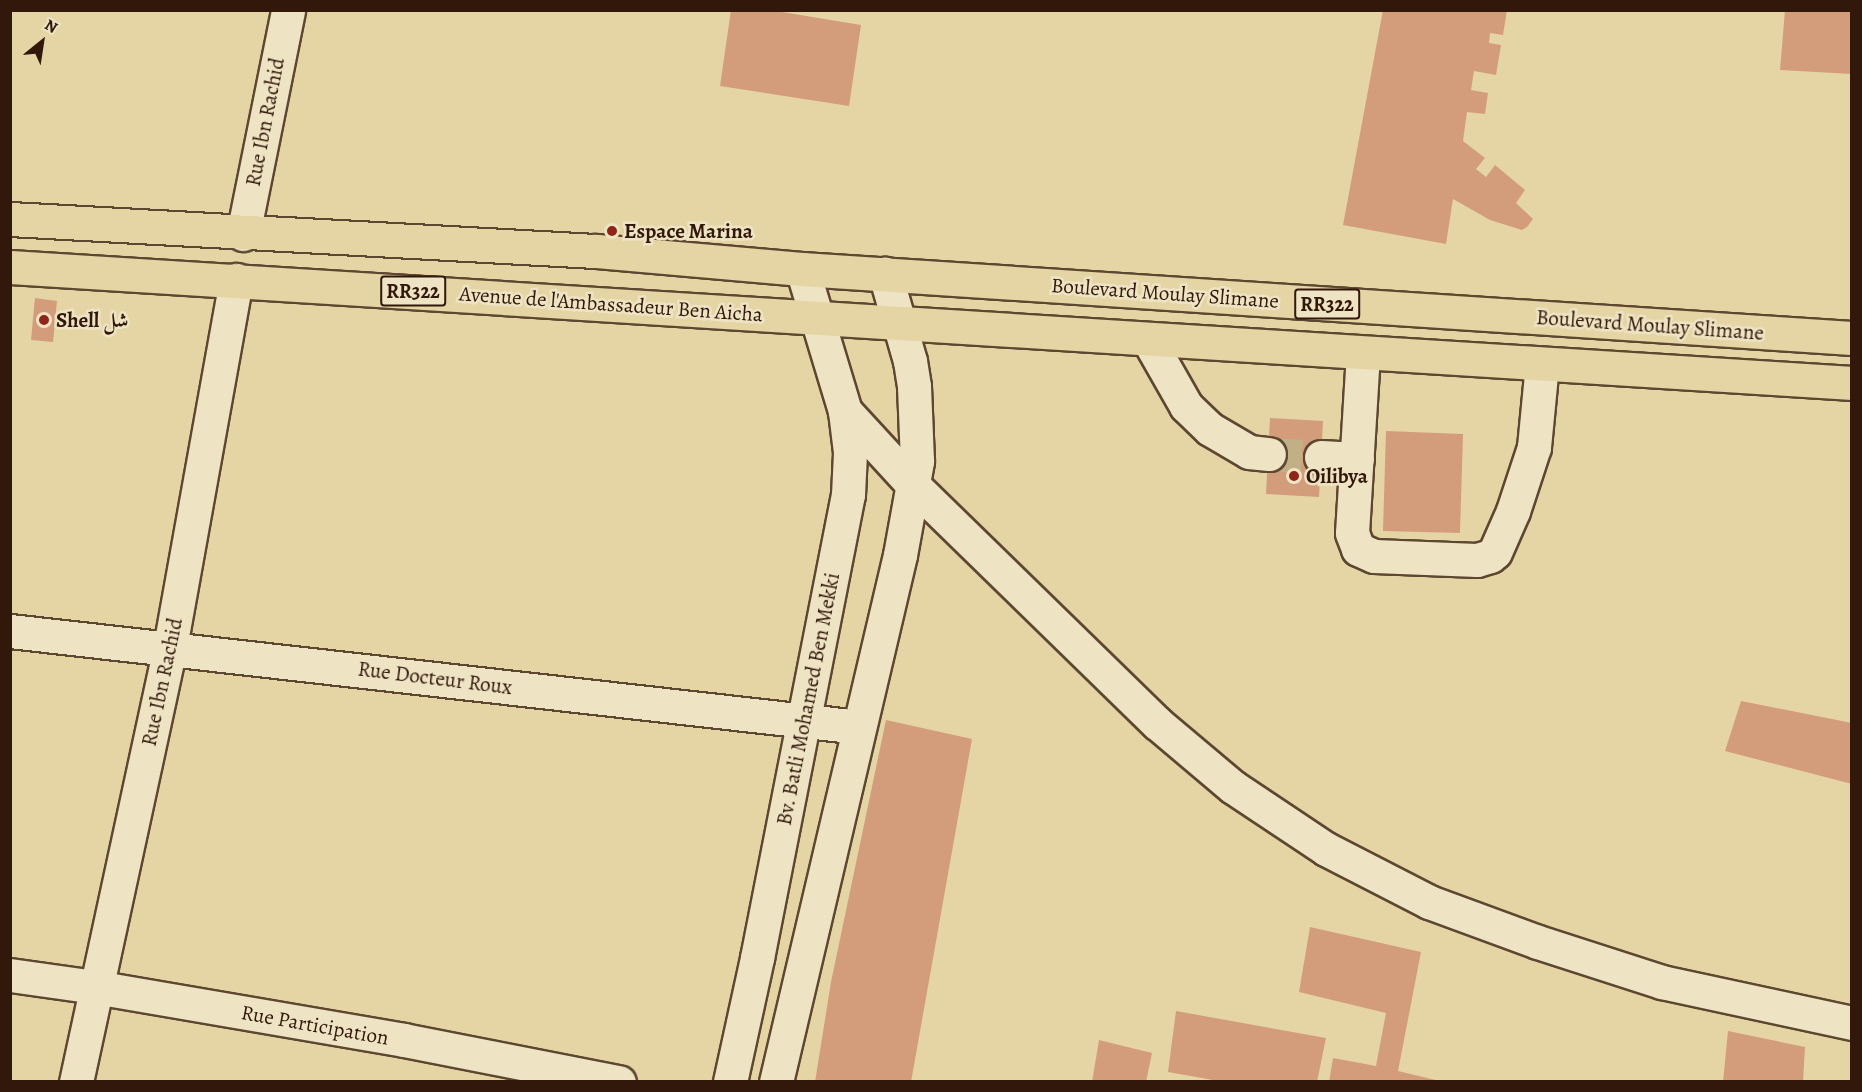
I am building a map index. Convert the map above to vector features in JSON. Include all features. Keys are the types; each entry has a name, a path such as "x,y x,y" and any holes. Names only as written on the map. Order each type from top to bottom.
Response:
{"main road":[{"name":"RR322","path":"10,219 243,234 597,251 802,269"},
{"name":"Avenue de l'Ambassadeur Ben Aicha","path":"10,267 816,317"},
{"name":"Boulevard Moulay Slimane","path":"802,269 1851,338"},
{"name":"RR322","path":"816,317 1851,383"}],"street":[{"name":"Rue Ibn Rachid","path":"243,234 288,10"},
{"name":"Bv. Batli Mohamed Ben Mekki","path":"730,1082 805,719 848,495 850,452 845,411 802,269"},
{"path":"776,1082 904,537 917,461 914,386 901,324 885,274"},
{"name":"Rue Ibn Rachid","path":"76,1082 94,987 170,647 236,280"},
{"path":"1148,339 1186,406 1210,429 1249,453 1269,454"},
{"path":"1363,353 1352,533 1358,549 1374,556 1477,560 1490,556 1498,546 1513,512 1534,447 1542,364"},
{"path":"845,411 913,485 1157,723 1233,787 1326,849 1429,902 1538,942 1662,982 1851,1023"},
{"path":"1321,457 1357,459"},
{"name":"Rue Docteur Roux","path":"10,631 170,647 859,727"},
{"name":"Rue Participation","path":"10,975 94,987 404,1040 619,1082"}],"building":[{"path":"731,10 770,10 861,25 849,106 720,86"},
{"path":"1383,10 1507,10 1503,35 1490,33 1489,43 1501,45 1496,75 1474,71 1471,90 1488,93 1485,114 1467,112 1463,141 1485,158 1476,169 1486,177 1495,165 1525,190 1516,203 1533,219 1527,227 1522,230 1490,220 1453,199 1446,244 1343,225"},
{"path":"1785,10 1852,10 1852,74 1780,70"},
{"name":"Shell شل","path":"35,298 57,301 53,342 31,340"},
{"name":"Oilibya","path":"1270,418 1323,421 1319,497 1266,494"},
{"path":"1386,431 1463,434 1460,533 1383,531"},
{"path":"1741,701 1852,723 1852,784 1725,751"},
{"path":"886,720 972,739 911,1082 815,1082 831,982"},
{"path":"1310,927 1421,952 1398,1071 1444,1082 1329,1082 1333,1058 1376,1066 1386,1013 1299,992"},
{"path":"1176,1011 1326,1038 1317,1082 1224,1082 1168,1072"},
{"path":"1728,1031 1805,1047 1803,1082 1723,1082"},
{"path":"1099,1040 1152,1053 1146,1082 1092,1082"}],"tunnel":[{"path":"1269,454 1321,457"}],"place":[{"name":"Espace Marina","path":"612,231"},
{"name":"Shell شل","path":"44,320"},
{"name":"Oilibya","path":"1294,476"}]}
